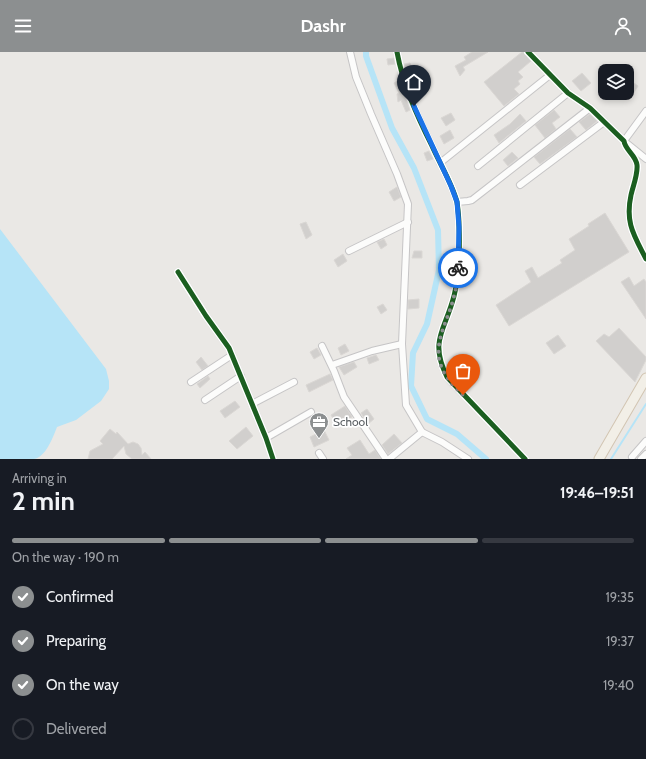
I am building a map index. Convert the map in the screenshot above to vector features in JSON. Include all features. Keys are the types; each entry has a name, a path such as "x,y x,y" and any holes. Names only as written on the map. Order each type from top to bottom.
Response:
{"main road":[{"path":"599,459 646,378"}],"street":[{"path":"350,52 356,77 408,204 402,344 406,405 422,432 442,442 468,459"},
{"path":"397,52 408,94 457,202 459,227 457,283 439,341 438,351 440,364 447,377 525,459"},
{"path":"528,52 568,93 590,108 624,141 646,159"},
{"path":"440,163 550,75"},
{"path":"478,166 568,93"},
{"path":"457,202 472,200 590,108"},
{"path":"646,111 624,141 624,145 635,159 637,165 629,205 629,221 646,259"},
{"path":"520,185 604,122"},
{"path":"349,251 408,222"},
{"path":"178,272 206,316 229,348 266,438 273,459"},
{"path":"332,365 372,351 402,344"},
{"path":"322,346 332,365 344,397 387,459 422,432"},
{"path":"191,382 232,355"},
{"path":"205,400 241,376"},
{"path":"252,404 294,382"},
{"path":"266,438 311,412"},
{"path":"632,456 646,441"},
{"path":"641,459 646,454"}],"water":[{"path":"0,229 106,369 109,381 109,389 101,401 76,420 57,427 45,451 42,455 34,459 0,459"}],"building":[{"path":"472,52 488,52 463,67 465,70 460,76 455,66 466,60 464,57"},
{"path":"524,52 531,61 518,72 523,77 518,81 520,84 514,89 519,94 504,106 484,82"},
{"path":"394,58 395,64 388,65 387,59"},
{"path":"410,63 412,69 406,71 404,64"},
{"path":"582,73 591,83 581,91 572,81"},
{"path":"399,80 410,110 406,112 401,100 398,102 397,94 399,93 394,83"},
{"path":"634,83 638,86 634,92"},
{"path":"420,87 423,94 415,97 412,90"},
{"path":"554,110 560,117 552,123 556,129 545,138 535,125"},
{"path":"451,113 455,120 446,126 441,118"},
{"path":"520,114 526,121 499,143 494,135 510,124"},
{"path":"590,114 597,121 586,130 579,122"},
{"path":"570,129 577,137 540,164 534,157"},
{"path":"450,130 454,138 444,144 440,136"},
{"path":"429,151 433,159 427,161 424,153"},
{"path":"512,152 518,158 508,166 503,160"},
{"path":"397,187 401,197 394,201 389,192"},
{"path":"605,213 629,252 509,326 496,305 531,282 525,271 532,267 538,278 562,263 560,260 575,250 569,239"},
{"path":"306,222 312,235 306,239 300,224"},
{"path":"384,239 387,245 381,249 377,242"},
{"path":"414,251 422,251 422,258 412,258"},
{"path":"343,254 347,261 338,267 334,260"},
{"path":"629,277 634,286 644,279 646,282 646,319 621,282"},
{"path":"419,299 419,308 408,309 408,300"},
{"path":"383,304 387,310 381,314 377,307"},
{"path":"619,328 646,357 646,360 635,382 596,341 604,334 609,337"},
{"path":"558,335 566,346 554,354 546,343"},
{"path":"345,344 349,351 341,355 338,348"},
{"path":"317,348 321,355 314,359 310,352"},
{"path":"376,355 379,360 369,364 367,358"},
{"path":"201,357 208,366 202,370 196,362"},
{"path":"354,362 357,367 344,375 339,367"},
{"path":"330,374 333,380 309,392 306,385"},
{"path":"208,376 210,379 200,388 197,384"},
{"path":"235,401 240,407 225,418 220,411"},
{"path":"345,406 352,417 338,427 331,415"},
{"path":"367,409 374,419 368,424 361,413"},
{"path":"246,427 253,436 237,449 229,441"},
{"path":"110,429 116,434 117,432 128,444 133,442 138,444 141,448 142,455 145,452 151,459 132,459 126,454 124,446 112,459 88,459 90,451 103,444 100,441"},
{"name":"School","path":"324,430 329,440 314,447 310,437"},
{"path":"394,434 402,443 388,454 382,445"},
{"path":"360,440 369,454 375,450 381,459 346,459 352,455 347,448"}],"waterway":[{"path":"366,52 366,56 392,128 414,168 438,230 439,270 427,324 413,353 411,386 427,419 457,434 486,459"},
{"path":"611,459 646,404"}],"cycle path":[{"path":"397,52 411,100 449,181 457,202 459,217 458,271 454,296 440,336 439,354 442,364 447,377 525,459"},
{"path":"528,52 568,93 590,108 624,141 626,147 635,158 637,169 629,205 629,213 634,236 646,259"},
{"path":"178,272 206,316 229,348 266,438 273,459"}],"way so far":[{"path":"458,268 454,296 441,332 438,351 440,364 447,377 463,395"}],"place":[{"name":"School","path":"319,439"}],"route":[{"path":"414,106 457,202 459,227 458,268"}]}
